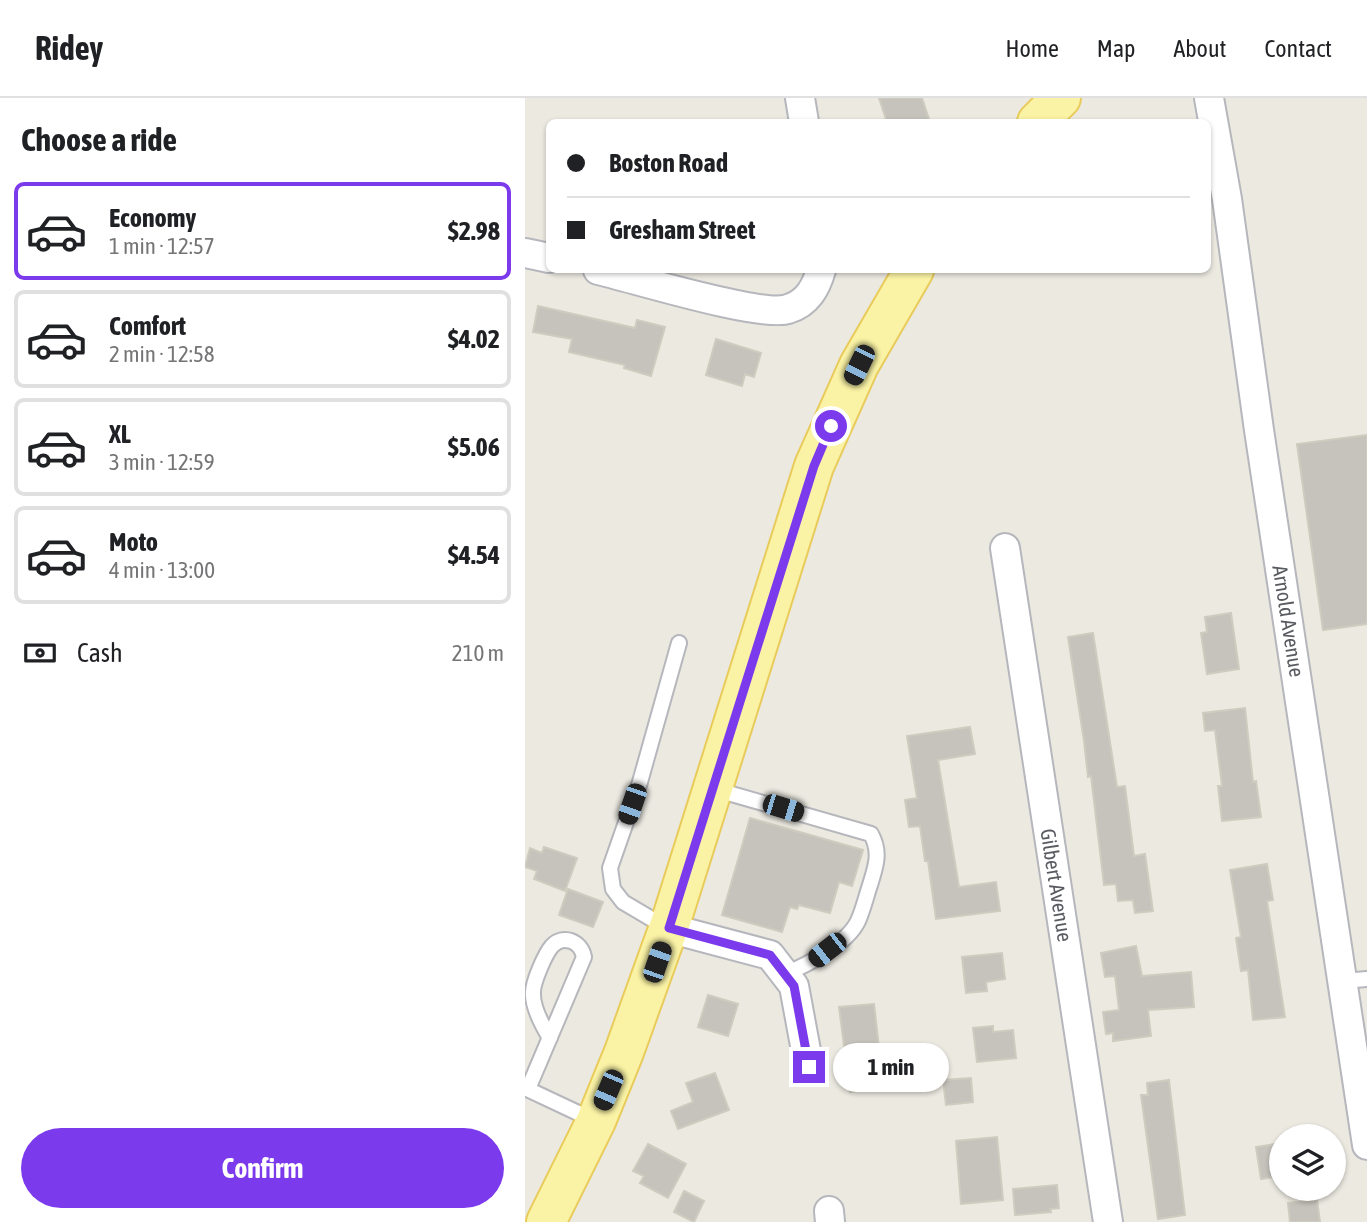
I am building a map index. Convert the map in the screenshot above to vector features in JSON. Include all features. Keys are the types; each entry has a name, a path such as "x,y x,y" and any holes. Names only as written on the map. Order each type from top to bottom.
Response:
{"main road":[{"path":"1040,119 1061,98"},
{"path":"546,1222 596,1121 669,928 814,466 864,355 912,273"}],"street":[{"path":"800,98 804,119"},
{"name":"Arnold Avenue","path":"1209,98 1227,199 1259,430 1355,980 1367,1145"},
{"path":"525,253 546,257"},
{"path":"610,273 729,303 772,310 788,310 802,302 817,280"},
{"name":"Gilbert Avenue","path":"1005,548 1108,1222"},
{"path":"669,928 770,955 794,986 809,1067"}],"lane":[{"path":"669,928 624,902 613,889 610,868 640,782 679,643"},
{"path":"712,789 871,834 877,844 877,863 857,923 811,963 785,974"},
{"path":"549,1038 540,1023 533,992 541,966 552,946 562,940 569,940 577,944 584,957 549,1038 527,1088 596,1121"}],"building":[{"path":"879,98 922,98 929,119 886,119"},
{"path":"538,306 635,328 637,320 665,327 651,376 624,368 625,365 569,352 572,339 533,332"},
{"path":"716,339 761,353 754,377 745,374 742,386 706,375"},
{"path":"1367,435 1367,624 1323,630 1297,444"},
{"path":"1231,613 1239,669 1207,674 1201,633 1207,632 1205,617"},
{"path":"1093,633 1117,787 1125,786 1134,856 1145,854 1153,911 1135,913 1133,900 1118,901 1116,884 1104,885 1091,776 1088,777 1068,637"},
{"path":"1245,708 1253,782 1256,781 1261,817 1222,821 1218,786 1222,786 1215,730 1205,731 1203,713"},
{"path":"970,727 975,754 938,760 959,887 996,882 1000,911 936,919 920,826 909,827 905,800 917,798 907,736"},
{"path":"750,818 863,850 852,886 839,882 830,913 799,905 797,909 790,907 782,932 722,915"},
{"path":"544,847 577,858 565,891 534,879 537,871 525,867 530,848 542,853"},
{"path":"1267,864 1273,900 1267,901 1285,1017 1253,1020 1248,970 1241,971 1236,938 1241,937 1230,870"},
{"path":"568,889 603,902 593,927 559,915"},
{"path":"1136,946 1142,976 1191,972 1194,1007 1148,1010 1151,1036 1113,1041 1113,1033 1106,1034 1103,1012 1119,1010 1115,976 1105,977 1101,953"},
{"path":"1002,953 1005,979 986,982 987,991 966,993 962,957"},
{"path":"708,995 738,1004 728,1036 698,1027"},
{"path":"874,1004 886,1086 850,1092 839,1007"},
{"path":"993,1026 993,1032 1013,1030 1016,1058 977,1062 973,1028"},
{"path":"715,1073 729,1110 678,1129 671,1111 693,1102 686,1083"},
{"path":"971,1078 973,1102 946,1105 943,1080"},
{"path":"1169,1080 1185,1215 1158,1219 1141,1095 1148,1095 1147,1083"},
{"path":"997,1137 1003,1200 961,1204 956,1141"},
{"path":"648,1144 686,1164 668,1198 640,1183 644,1176 633,1171"},
{"path":"1269,1145 1269,1178 1261,1179 1256,1147"},
{"path":"1057,1185 1059,1208 1050,1209 1051,1212 1015,1215 1013,1189"},
{"path":"684,1191 704,1201 694,1222 674,1212"},
{"path":"1317,1201 1320,1222 1290,1222 1288,1203"}],"route":[{"path":"809,1067 794,986 770,955 669,928 814,466 831,426"}]}
